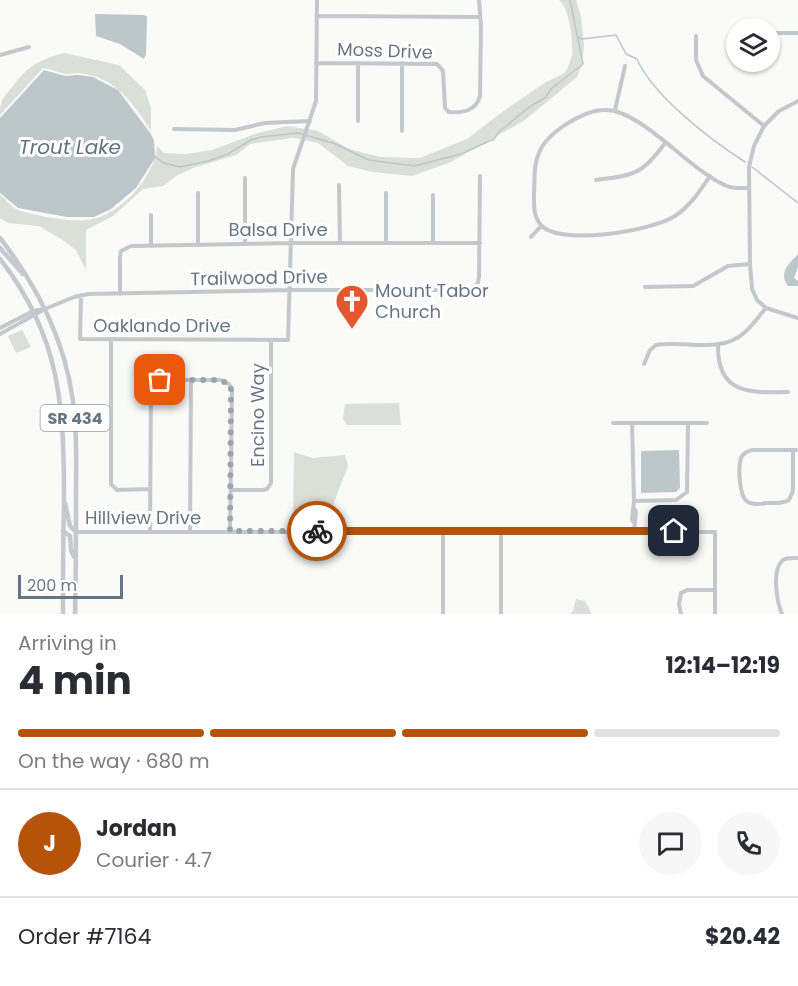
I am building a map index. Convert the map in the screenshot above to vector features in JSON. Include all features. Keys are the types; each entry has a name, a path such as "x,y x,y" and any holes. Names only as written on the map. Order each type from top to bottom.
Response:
{"main road":[{"name":"SR 434","path":"0,238 30,280 45,309 63,355 74,404 76,436 75,614"},
{"path":"0,248 30,280"},
{"name":"SR 434","path":"0,259 19,285 34,314 51,358 60,397 64,436 63,614"},
{"path":"64,498 70,526 76,532"},
{"path":"63,531 70,536 71,550 75,560"}],"street":[{"path":"289,290 293,169 316,101 317,0"},
{"path":"317,16 480,17 479,0"},
{"name":"Moss Drive","path":"316,63 433,63 440,67 444,76 443,104 449,112 470,110 479,102 480,96 480,17"},
{"path":"780,33 798,33"},
{"path":"696,36 696,60 703,76 764,126"},
{"path":"0,55 29,47"},
{"path":"358,63 358,121"},
{"path":"402,63 402,131"},
{"path":"615,110 625,66"},
{"path":"798,101 779,111 758,135 750,158 749,188 752,289 757,300 766,308 798,318"},
{"path":"710,176 688,206 674,217 655,226 605,234 564,235 552,232 541,225 535,214 536,161 543,146 563,127 581,116 599,110 615,110 626,115 710,176 729,187 749,188"},
{"path":"174,129 235,130 265,123 310,121"},
{"path":"596,180 638,172 653,160 665,143"},
{"path":"480,176 480,243"},
{"path":"244,243 245,178"},
{"path":"339,185 340,243"},
{"path":"198,193 198,244"},
{"path":"386,193 386,243"},
{"path":"433,195 433,243"},
{"path":"151,215 152,245"},
{"path":"531,237 541,225"},
{"name":"Balsa Drive","path":"120,294 121,251 131,246 244,243 480,243"},
{"name":"Trailwood Drive","path":"34,314 81,295 289,290 467,291 475,287 479,277 480,243"},
{"path":"645,286 693,286 728,266 750,264"},
{"name":"Oaklando Drive","path":"81,295 80,339 288,340 289,290"},
{"path":"644,364 650,350 656,345 728,343 742,335 766,308"},
{"path":"0,328 34,314"},
{"path":"0,334 34,314"},
{"path":"111,339 111,484 117,490 150,489"},
{"name":"Encino Way","path":"231,490 263,490 267,489 271,483 271,340"},
{"path":"718,345 718,357 722,370 735,386 749,392 788,392"},
{"path":"150,531 150,391 153,383 160,380 221,380 229,384 232,390 230,531"},
{"path":"190,531 191,380"},
{"path":"613,423 707,423"},
{"path":"632,423 634,531"},
{"path":"634,501 676,500 687,492 688,423"},
{"path":"752,450 796,450 793,491 789,500 781,503 753,504 744,500 741,492 742,456 752,450"},
{"path":"501,530 501,614"},
{"name":"Hillview Drive","path":"76,532 501,530 715,532 715,590"},
{"path":"443,531 443,614"},
{"path":"782,614 777,595 777,572 786,558 798,558"},
{"path":"681,614 679,603 681,593 687,590 715,590 715,614"}],"shaded area":[{"path":"559,0 576,0 581,16 584,46 582,65 577,77 525,120 451,162 412,176 373,172 348,166 318,143 304,140 308,129 318,131 349,149 380,157 420,158 467,139 546,82 565,73 572,55 572,41 566,10"},
{"path":"64,53 119,65 145,90 151,108 151,131 132,103 107,82 83,73 66,74 43,68 0,115 3,99 24,73 41,61"},
{"path":"288,126 305,129 300,139 250,144 236,155 193,168 176,176 163,186 143,189 113,216 86,230 86,270 76,250 61,239 39,226 8,223 0,218 0,195 15,209 34,214 72,220 100,217 123,203 143,182 155,158 157,146 164,153 186,154 212,150 258,133"},
{"path":"22,330 31,347 16,353 8,336"},
{"path":"399,403 401,425 347,425 343,419 345,404"},
{"path":"294,452 313,458 345,455 348,466 333,505 330,529 293,529"},
{"path":"576,599 585,601 592,614 570,614"}],"water":[{"path":"95,14 144,15 147,17 144,59 120,44 96,36"},
{"name":"Trout Lake","path":"44,70 65,76 93,77 118,90 154,141 155,158 136,188 111,209 94,217 67,217 18,208 0,193 0,118"},
{"path":"798,254 798,267 794,278 798,281 798,286 788,286 784,273"},
{"path":"679,450 680,488 676,492 641,493 641,451"}],"waterway":[{"path":"154,156 164,163 180,167 228,154 251,140 261,137 298,133 333,143 369,160 414,166 461,154 494,139 499,132 528,108 546,97 551,89 583,64 570,0"},
{"path":"578,37 582,39 616,35 626,54 637,59 656,88 669,102 716,142 745,162"},
{"path":"752,167 798,203"}],"way so far":[{"path":"160,380 221,380 231,386 230,531 317,531"}],"place":[{"name":"Mount Tabor Church","path":"352,330"}],"route":[{"path":"317,531 674,531"}]}
